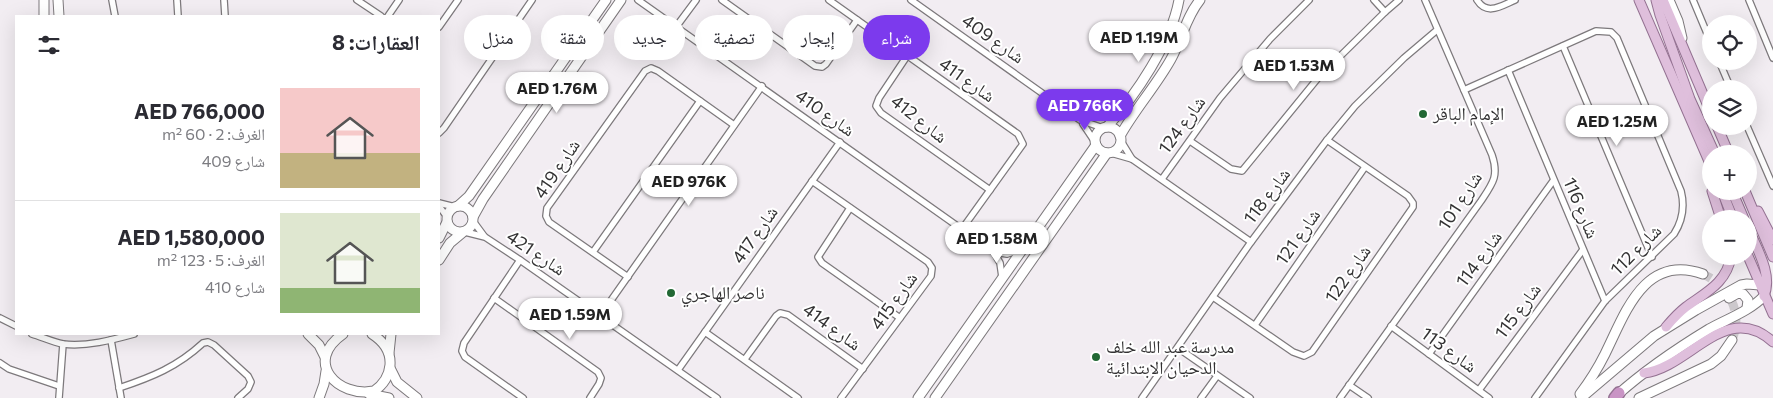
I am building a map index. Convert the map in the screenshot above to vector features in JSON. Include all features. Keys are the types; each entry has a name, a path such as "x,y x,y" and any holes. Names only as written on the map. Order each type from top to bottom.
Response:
{"main road":[{"path":"1639,0 1702,145"},
{"path":"1656,0 1690,99 1711,145"},
{"path":"1664,0 1702,92"},
{"path":"1749,200 1764,220 1773,240"},
{"path":"1749,200 1773,257"},
{"path":"1757,248 1766,269 1766,291"},
{"path":"1666,327 1682,310 1718,284 1728,265"},
{"path":"1753,265 1766,291 1773,314"},
{"path":"1644,373 1661,368 1720,332 1732,328 1753,329 1773,342"}],"street":[{"path":"44,0 44,15"},
{"path":"58,0 59,15"},
{"path":"112,0 115,15"},
{"path":"177,0 178,15"},
{"path":"224,0 226,15"},
{"path":"357,0 380,15"},
{"path":"389,15 399,0"},
{"path":"440,26 458,0"},
{"path":"440,132 532,0"},
{"path":"440,236 451,209 469,196 606,0"},
{"path":"440,259 454,240 469,229 480,203 621,0"},
{"name":"شارع 410","path":"638,0 659,15"},
{"path":"685,15 696,0"},
{"path":"722,0 814,66 822,67 826,64 857,20"},
{"name":"شارع 411","path":"829,0 863,24"},
{"name":"شارع 409","path":"911,0 1080,120 1090,131 1096,143"},
{"path":"1179,0 1161,51 1118,114 1096,135 1096,143 1100,151 1132,159 1251,242"},
{"path":"935,398 1109,153 1118,148 1132,116 1172,56 1187,20 1200,0"},
{"name":"شارع 124","path":"1162,179 1220,98 1270,39 1309,0"},
{"path":"1374,0 1385,12"},
{"path":"1190,141 1232,168 1242,172 1318,78 1399,0"},
{"name":"شارع 101","path":"1340,398 1495,178 1496,169 1492,154 1425,0"},
{"path":"1477,0 1483,8 1492,10 1515,0"},
{"path":"1669,0 1678,21 1684,51"},
{"path":"1693,0 1702,22"},
{"path":"1749,0 1773,58"},
{"name":"شارع 118","path":"1142,398 1251,242 1327,140 1356,106 1404,58 1437,30"},
{"name":"شارع 112","path":"1464,90 1596,31 1611,32 1618,38 1681,191 1683,213 1680,225 1674,234 1605,301 1535,398"},
{"name":"شارع 410","path":"685,33 994,252"},
{"path":"1563,46 1652,257"},
{"name":"شارع 412","path":"904,60 879,98 876,106 881,113 990,190"},
{"name":"شارع 411","path":"913,60 1018,134 1022,139 1023,144 962,229"},
{"name":"شارع 419","path":"628,277 549,222 546,216 547,208 645,71 651,68 734,125"},
{"name":"شارع 116","path":"1508,70 1605,301"},
{"path":"600,316 762,86"},
{"path":"1138,86 1143,87 1149,93"},
{"path":"543,90 554,97"},
{"path":"537,98 543,100 548,106"},
{"path":"592,252 700,101"},
{"name":"شارع 409","path":"1080,120 1105,128"},
{"path":"1105,128 1113,128 1118,131 1132,159"},
{"path":"1751,135 1773,186"},
{"name":"شارع 122","path":"1213,296 1293,352 1304,356 1312,352 1413,207 1413,203 1408,196 1327,140"},
{"name":"شارع 417","path":"678,370 840,142"},
{"path":"918,398 1096,143"},
{"name":"شارع 121","path":"1255,325 1365,167"},
{"name":"شارع 114","path":"1429,354 1553,181"},
{"name":"شارع 415","path":"812,182 928,262 932,268 931,276 842,398"},
{"path":"440,205 467,208 473,219"},
{"path":"440,207 451,229 464,232"},
{"path":"850,208 818,256 822,262 900,318"},
{"name":"شارع 421","path":"473,219 486,237 717,398"},
{"name":"شارع 421","path":"464,232 486,237"},
{"path":"994,252 1002,254 1011,253 1022,248"},
{"name":"شارع 115","path":"1479,390 1582,250"},
{"path":"994,252 1000,263 1002,277"},
{"path":"520,260 464,342 462,351 464,357 523,398"},
{"path":"1577,398 1598,366 1626,309 1647,282 1657,276 1675,270 1689,270 1703,274"},
{"path":"1581,398 1627,357 1666,327 1741,285 1750,284 1766,291 1748,308 1695,337 1644,373 1616,396"},
{"path":"1696,310 1713,306 1738,293 1743,294 1747,298 1748,308"},
{"path":"494,298 598,372 601,378 590,398"},
{"name":"شارع 414","path":"745,359 780,313 788,314 863,368"},
{"path":"977,314 981,320 989,322"},
{"path":"0,318 15,326"},
{"name":"شارع 113","path":"1391,326 1489,398"},
{"path":"705,332 798,398"},
{"path":"35,335 63,344 89,343 130,335"},
{"path":"309,335 319,345 325,357 326,371 319,398"},
{"path":"325,357 331,344 341,335"},
{"path":"374,335 386,346 390,356"},
{"path":"326,371 334,386 347,396 369,394 379,388 386,379 390,368 389,347 391,335"},
{"path":"111,340 121,398"},
{"path":"1639,398 1711,364 1725,351 1732,340"},
{"path":"119,388 151,377 171,367 208,342 214,345 248,376 251,382 238,398"},
{"path":"59,398 63,344"},
{"path":"1178,348 1250,398"},
{"path":"0,363 9,369 59,386"},
{"path":"390,368 397,382 417,398"},
{"path":"1201,398 1217,376"},
{"path":"1350,385 1368,398"},
{"path":"369,394 389,398"}],"tunnel":[{"path":"1703,274 1720,286 1732,301 1736,320 1732,340"}],"place":[{"name":"الإمام الباقر","path":"1423,114"},
{"name":"ناصر الهاجري","path":"671,293"},
{"name":"مدرسة عبد الله خلف الدحيان الابتدائية","path":"1096,357"}]}
